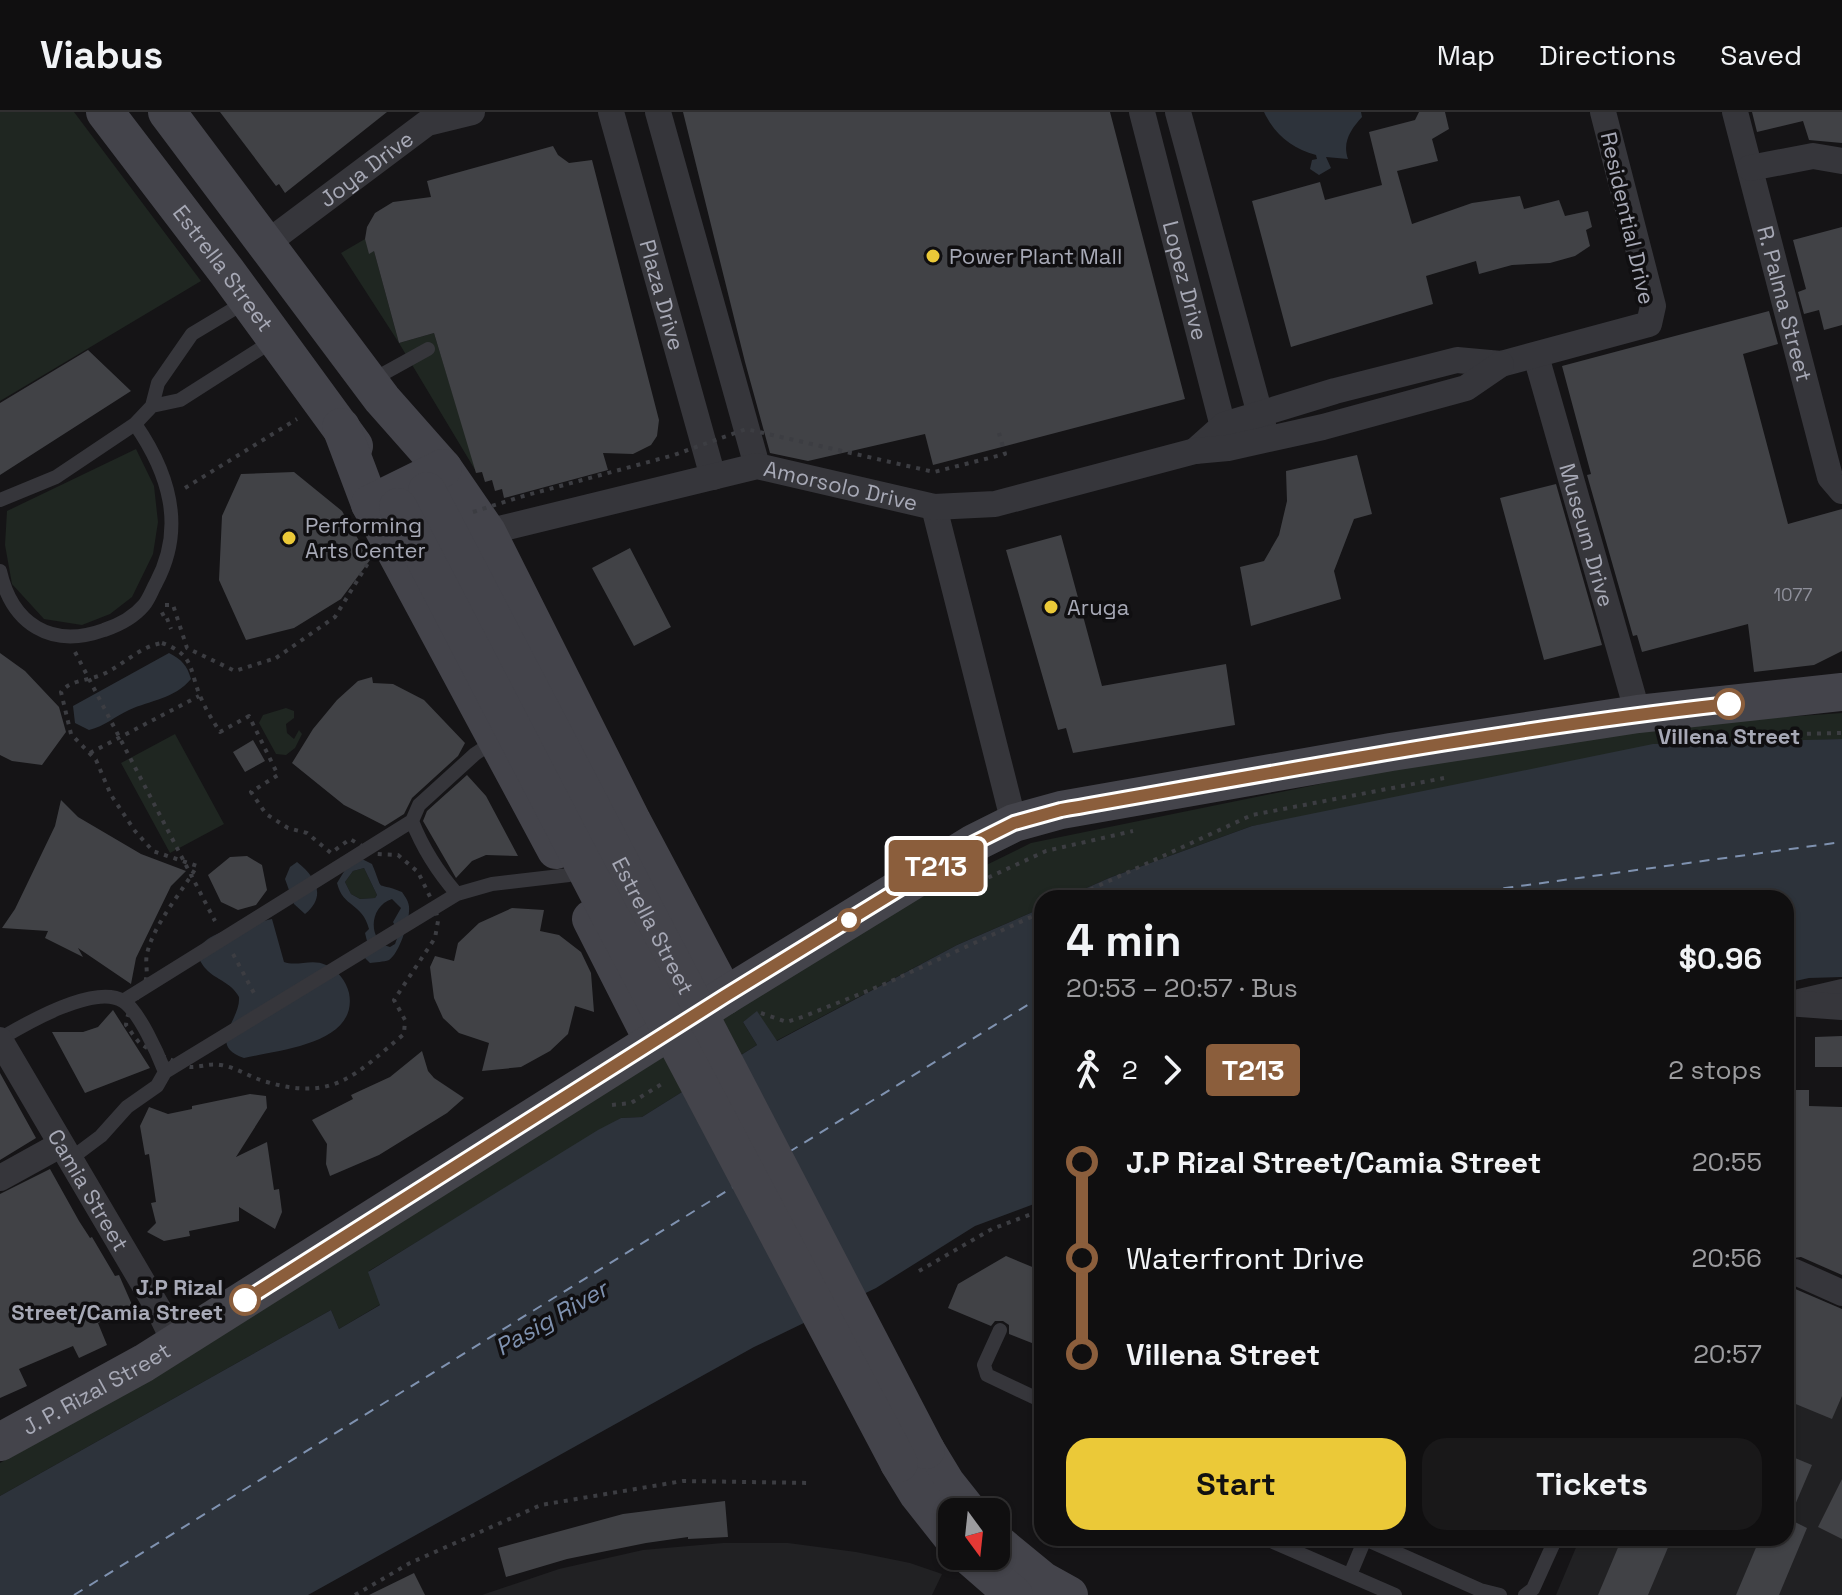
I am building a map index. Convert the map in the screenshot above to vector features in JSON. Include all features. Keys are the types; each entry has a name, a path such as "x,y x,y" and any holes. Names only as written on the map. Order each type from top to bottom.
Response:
{"main road":[{"name":"Estrella Street","path":"105,112 332,414 408,490 913,1456"},
{"name":"Estrella Street","path":"167,112 376,390 496,740 653,1041"},
{"name":"Estrella Street","path":"408,490 478,522 725,996"},
{"name":"J. P. Rizal Street","path":"4,1438 144,1363 725,996 974,843 1014,823 1061,810 1360,757 1638,714 1842,692"},
{"path":"569,875 600,871 618,862 629,847 632,821"},
{"path":"913,1456 946,1483 958,1498"},
{"path":"913,1456 918,1494 938,1519"},
{"path":"1010,1554 1042,1580 1069,1595"},
{"path":"985,1570 1014,1595"}],"street":[{"name":"Joya Drive","path":"267,243 427,123 472,112"},
{"name":"Plaza Drive","path":"611,112 713,477"},
{"name":"Plaza Drive","path":"658,112 757,466"},
{"name":"Lopez Drive","path":"1142,112 1226,436"},
{"name":"Lopez Drive","path":"1178,112 1267,440"},
{"name":"Residential Drive","path":"1603,112 1653,306 1649,324"},
{"name":"R. Palma Street","path":"1735,112 1830,477 1842,491"},
{"path":"1750,168 1813,156 1842,161"},
{"name":"Amorsolo Drive","path":"478,522 757,466 934,507 995,504 1195,451 1226,436 1260,413 1457,360 1501,364 1649,324"},
{"name":"Museum Drive","path":"1536,356 1638,714"},
{"name":"Amorsolo Drive","path":"1226,436 1267,440 1466,388 1501,364"},
{"path":"934,507 1014,823"},
{"path":"1794,1001 1842,989"},
{"path":"1794,1004 1842,1007"},
{"name":"Camia Street","path":"0,1039 159,1310 175,1343"},
{"path":"0,1178 64,1152"},
{"path":"1795,1272 1842,1293"}],"lane":[{"path":"0,500 56,477 135,424 152,406 162,376 192,334 248,300"},
{"path":"152,406 180,400 275,339"},
{"path":"376,390 428,349"},
{"path":"0,571 4,589 16,611 37,629 67,638 93,634 120,624 145,604 164,567 171,532 170,498 157,459 135,424"},
{"path":"123,1001 412,821 419,805 475,754 496,740"},
{"path":"412,821 440,875 457,894"},
{"path":"64,1152 101,1136 127,1107 157,1086 165,1072 457,894 492,884 569,875"},
{"path":"0,1039 38,1017 107,996 123,1001 132,1011 157,1052 165,1072"},
{"path":"1000,1330 984,1365 987,1375 1034,1397"},
{"path":"1283,1546 1395,1595"},
{"path":"1350,1575 1361,1546"},
{"path":"1382,1546 1480,1590 1500,1595"},
{"path":"1525,1595 1533,1589 1552,1546"}],"path":[{"path":"170,498 332,414"},
{"path":"478,522 520,497 674,455 746,429 934,472 1005,454 999,433"},
{"path":"173,605 187,648 235,671 276,658 335,617 376,550 389,544"},
{"path":"159,616 165,613 171,629"},
{"path":"67,638 263,1012"},
{"path":"162,643 184,656 194,671 199,696 220,732 249,716 261,735 278,775 251,792 266,814 288,828 307,833 331,853 350,839 376,854 398,855 418,872 435,907 438,921 435,938 394,1000 405,1020 404,1034 356,1074 332,1085 304,1091 261,1081 239,1069 222,1065 206,1063 190,1068 143,1046 126,1025 127,1014 147,977 147,954 170,908 197,866 153,851 111,795 90,753 71,734 69,717 61,700 65,686 100,676 146,646 162,643"},
{"path":"90,753 199,696"},
{"path":"1746,735 1842,733"},
{"path":"1089,890 1252,815 1451,776"},
{"path":"761,1012 787,1022 805,1016 887,983 1034,916"},
{"path":"609,1105 631,1103 669,1079"},
{"path":"919,1271 992,1229 1034,1213"},
{"path":"355,1595 410,1563 541,1505 683,1481 812,1483"}],"shaded area":[{"path":"0,112 74,112 201,281 0,401"},
{"path":"365,239 374,251 399,343 341,253"},
{"path":"434,333 477,473 399,343"},
{"path":"136,449 154,486 158,522 153,554 132,597 110,614 82,625 44,619 12,584 5,545 7,511"},
{"path":"286,708 294,711 294,718 286,724 287,733 294,739 299,730 302,734 295,748 286,755 276,754 259,723 263,715"},
{"path":"1842,713 1842,739 1763,742 1252,826 1082,890 1034,890 1034,911 957,945 776,1041 757,1012 743,1022 757,1045 642,1117 621,1118 369,1271 381,1304 339,1329 331,1310 0,1496 0,1463 163,1372 752,999 911,902 1031,843 1462,755 1638,727"},
{"path":"175,734 224,824 170,853 121,763"},
{"path":"364,868 377,895 375,898 360,899 351,894 345,882 353,871"},
{"path":"1794,1349 1842,1370 1842,1595 1556,1595 1577,1546 1794,1546"},
{"path":"723,1543 788,1543 856,1552 910,1563 942,1574 932,1595 482,1595 559,1569 643,1550"}],"water":[{"path":"1264,112 1361,112 1362,117 1349,136 1346,147 1348,159 1326,157 1331,168 1319,175 1310,169 1312,160 1317,159 1316,155 1285,140"},
{"path":"169,653 188,670 191,679 184,686 95,728 89,730 75,723 73,706"},
{"path":"1842,739 1842,977 1794,981 1794,890 1082,890 1252,826 1653,744"},
{"path":"362,859 372,864 381,885 402,892 407,901 409,911 405,930 389,960 370,963 365,958 368,945 365,933 369,929 366,920 344,897 337,883 345,870","holes":["364,868 377,895 375,898 360,899 351,894 345,882 353,871","392,899 401,908 393,922 399,933 395,944 390,947 377,938 374,923 379,909"]},
{"path":"297,862 314,880 316,887 316,900 305,914 294,904 285,879 290,867"},
{"name":"Pasig River","path":"1034,911 1034,1204 975,1226 876,1288 754,1347 308,1595 0,1595 0,1496 331,1310 339,1329 380,1305 368,1272 598,1130 621,1118 642,1117 757,1045 743,1022 757,1011 777,1041 957,945"},
{"path":"272,919 284,962 321,963 334,970 348,989 349,1010 342,1024 313,1042 244,1058 233,1053 226,1039 239,997 206,969 199,957 200,947 220,933"}],"building":[{"path":"220,112 387,112 285,193 279,184 276,186"},
{"name":"Power Plant Mall","path":"683,112 1110,112 1185,399 933,465 925,434 808,461 770,453"},
{"path":"1419,112 1445,112 1449,129 1432,139 1438,161 1397,171 1412,224 1472,203 1520,196 1524,209 1559,200 1565,216 1588,211 1592,227 1586,230 1590,246 1575,256 1550,263 1512,265 1479,274 1476,261 1426,276 1433,304 1291,347 1252,201 1320,182 1325,200 1382,185 1369,132 1415,120"},
{"path":"1752,112 1842,112 1842,143 1809,140 1803,121 1757,132"},
{"path":"553,146 558,155 569,163 592,160 659,420 657,436 651,445 633,454 603,453 608,470 504,498 502,489 495,491 492,480 485,482 482,472 476,473 434,333 399,343 374,251 369,254 365,239 367,227 375,213 393,202 431,197 427,181"},
{"path":"1842,227 1842,325 1824,330 1819,310 1804,314 1798,292 1806,289 1793,240"},
{"path":"1769,311 1778,344 1743,354 1788,524 1842,509 1842,651 1814,665 1754,672 1748,624 1642,652 1637,635 1633,636 1587,475 1591,474 1562,366"},
{"path":"88,350 131,391 0,475 0,403"},
{"path":"1357,455 1372,514 1354,519 1334,571 1341,599 1251,626 1240,567 1264,561 1279,535 1287,501 1286,471"},
{"name":"Performing Arts Center","path":"294,472 342,511 370,560 341,599 294,628 246,640 219,580 222,516 241,474"},
{"path":"1556,484 1602,645 1544,660 1500,498"},
{"name":"Aruga","path":"1061,535 1102,686 1226,664 1235,725 1073,753 1066,728 1058,730 1006,550"},
{"path":"630,548 671,627 634,646 592,568"},
{"path":"0,653 25,671 59,707 66,732 42,765 12,761 0,755"},
{"path":"372,677 373,683 393,684 424,700 465,743 458,756 412,798 404,814 385,826 344,805 292,763 313,729 337,700 358,681"},
{"path":"253,740 265,761 245,772 233,752"},
{"path":"467,775 486,796 518,856 486,855 472,861 456,878 423,821 427,811"},
{"path":"61,800 78,817 141,854 186,871 171,886 136,958 131,984 78,948 83,957 45,938 48,931 2,928 15,909 55,826"},
{"path":"247,856 262,865 267,890 256,905 238,910 221,902 208,875 230,857"},
{"path":"512,908 544,910 540,931 559,935 581,952 591,973 594,1012 575,1006 568,1034 550,1051 521,1067 482,1071 489,1043 459,1033 443,1018 434,998 430,967 435,956 454,961 458,943 479,923"},
{"path":"113,1010 150,1068 85,1093 52,1032 83,1032 98,1027"},
{"path":"1842,1036 1842,1067 1815,1067 1815,1037"},
{"path":"422,1051 428,1071 434,1078 464,1098 447,1113 379,1155 330,1176 326,1164 327,1144 312,1120 353,1099 351,1095 390,1077"},
{"path":"0,1073 36,1138 0,1160"},
{"path":"1794,1090 1809,1090 1809,1106 1842,1107 1842,1275 1801,1257 1794,1258"},
{"path":"250,1094 266,1096 267,1108 236,1157 267,1142 274,1190 279,1189 282,1212 275,1229 239,1207 239,1221 189,1231 190,1236 164,1241 147,1232 156,1223 151,1203 156,1202 149,1154 145,1155 140,1126 149,1107 168,1114"},
{"path":"50,1169 90,1238 115,1276 119,1275 133,1307 98,1323 107,1345 79,1358 73,1346 19,1369 27,1386 0,1398 0,1194"},
{"path":"1006,1256 1034,1268 1034,1344 1009,1334 1009,1325 1003,1321 995,1321 991,1326 948,1308 958,1284"},
{"path":"1794,1288 1842,1309 1842,1396 1832,1419 1794,1403"},
{"path":"1795,1458 1812,1465 1794,1507"},
{"path":"1842,1479 1842,1539 1818,1527"},
{"path":"725,1501 728,1537 688,1537 646,1543 567,1559 506,1577 498,1548 623,1514"},
{"path":"1794,1522 1807,1528 1779,1595 1736,1595 1757,1546 1794,1546"},
{"path":"1619,1546 1669,1546 1648,1595 1598,1595"},
{"path":"414,1573 425,1595 369,1595"}],"ferry route":[{"path":"1491,890 1842,842"},
{"path":"789,1152 1034,1001"},
{"path":"74,1595 733,1187"}],"bus line":[{"name":"T213","path":"245,1300 725,996 974,843 1014,823 1061,810 1391,752 1638,714 1729,704"}],"place":[{"name":"Power Plant Mall","path":"933,256"},
{"name":"Performing Arts Center","path":"289,538"},
{"name":"Aruga","path":"1051,607"},
{"name":"Villena Street","path":"1729,704"},
{"name":"J.P Rizal Street/Camia Street","path":"245,1300"}]}
